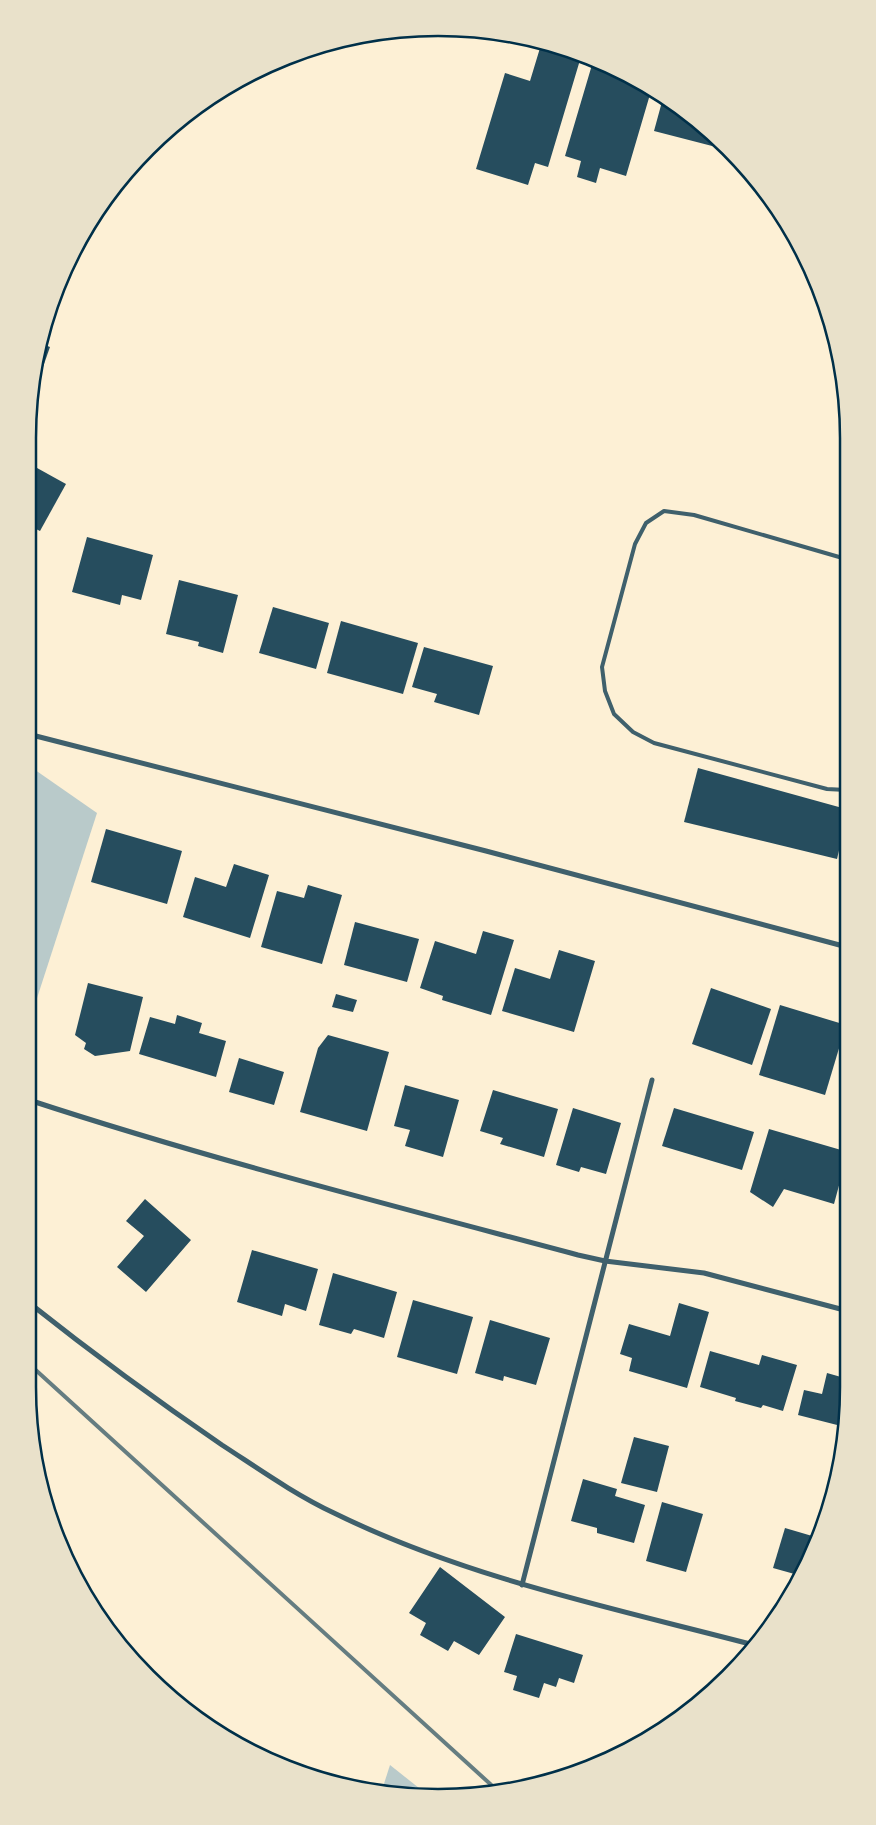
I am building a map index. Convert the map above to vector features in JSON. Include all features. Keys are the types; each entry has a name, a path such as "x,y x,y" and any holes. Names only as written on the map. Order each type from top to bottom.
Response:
{"street":[{"path":"36,736 486,850 840,945"},
{"path":"522,1585 652,1080"},
{"path":"36,1102 96,1122 372,1200 605,1261 704,1273 840,1309"},
{"path":"36,1308 157,1400 279,1483 306,1499 377,1533 522,1585 747,1643"}],"lane":[{"path":"840,557 694,515 664,511 646,523 635,544 602,667 605,692 614,714 633,732 654,743 826,789 840,790"}],"shaded area":[{"path":"36,771 97,813 36,1001"},
{"path":"390,1765 419,1788 412,1788 384,1785"}],"building":[{"path":"540,49 579,62 548,167 535,163 528,185 476,169 505,73 530,81"},
{"path":"591,67 649,97 626,176 600,168 596,183 577,177 581,161 565,156"},
{"path":"661,104 683,119 714,147 654,131"},
{"path":"47,346 50,347 43,367"},
{"path":"36,467 66,484 40,531 36,529"},
{"path":"87,537 153,555 141,600 122,595 120,605 72,592"},
{"path":"179,580 238,595 223,653 198,646 199,642 166,634"},
{"path":"273,607 329,623 316,669 259,653"},
{"path":"341,621 418,643 403,694 327,673"},
{"path":"424,647 493,666 479,715 434,702 437,694 412,687"},
{"path":"698,768 840,807 840,846 837,859 684,822"},
{"path":"106,829 182,851 167,904 91,882"},
{"path":"234,864 269,875 250,938 183,917 195,877 226,887"},
{"path":"308,885 342,895 322,964 261,947 277,891 304,898"},
{"path":"355,922 419,939 407,982 344,965"},
{"path":"483,931 514,940 491,1015 442,1000 443,996 420,988 435,941 476,954"},
{"path":"559,950 595,961 574,1032 502,1011 515,968 550,979"},
{"path":"88,983 143,997 130,1051 95,1056 84,1049 86,1043 75,1035"},
{"path":"711,988 771,1009 752,1065 692,1044"},
{"path":"336,994 357,1000 353,1012 332,1007"},
{"path":"780,1005 840,1023 840,1045 825,1095 759,1075"},
{"path":"177,1015 202,1023 199,1033 226,1041 216,1077 139,1054 150,1017 175,1024"},
{"path":"328,1035 389,1052 367,1131 300,1112 318,1048"},
{"path":"239,1058 284,1072 274,1105 229,1092"},
{"path":"405,1085 459,1100 443,1157 405,1146 410,1130 394,1126"},
{"path":"493,1090 558,1109 544,1157 500,1144 503,1138 480,1131"},
{"path":"573,1108 621,1123 606,1174 581,1167 579,1172 556,1165"},
{"path":"674,1108 754,1132 742,1170 662,1146"},
{"path":"769,1129 840,1150 840,1182 834,1204 784,1189 773,1207 750,1192"},
{"path":"145,1199 191,1240 146,1292 117,1267 144,1236 126,1221"},
{"path":"252,1250 318,1269 306,1311 285,1304 282,1316 237,1302"},
{"path":"333,1273 397,1292 384,1338 354,1329 351,1334 319,1325"},
{"path":"413,1300 473,1317 457,1374 397,1357"},
{"path":"679,1303 709,1312 687,1388 629,1371 632,1358 620,1354 629,1324 670,1336"},
{"path":"490,1320 550,1338 536,1385 504,1376 503,1381 475,1373"},
{"path":"710,1351 759,1365 762,1355 797,1365 783,1411 763,1405 761,1408 735,1401 736,1398 700,1387"},
{"path":"827,1373 840,1377 838,1425 798,1415 804,1390 822,1394"},
{"path":"634,1437 669,1446 657,1492 621,1483"},
{"path":"583,1479 617,1489 615,1496 645,1505 634,1543 597,1533 597,1528 571,1521"},
{"path":"662,1502 703,1514 686,1572 646,1561"},
{"path":"785,1528 811,1536 793,1574 773,1568"},
{"path":"440,1567 505,1617 479,1655 454,1641 448,1651 420,1635 426,1623 409,1613"},
{"path":"516,1634 583,1655 574,1683 559,1678 556,1687 544,1683 539,1698 513,1690 517,1676 504,1672"}],"railway":[{"path":"36,1370 491,1785"}]}
